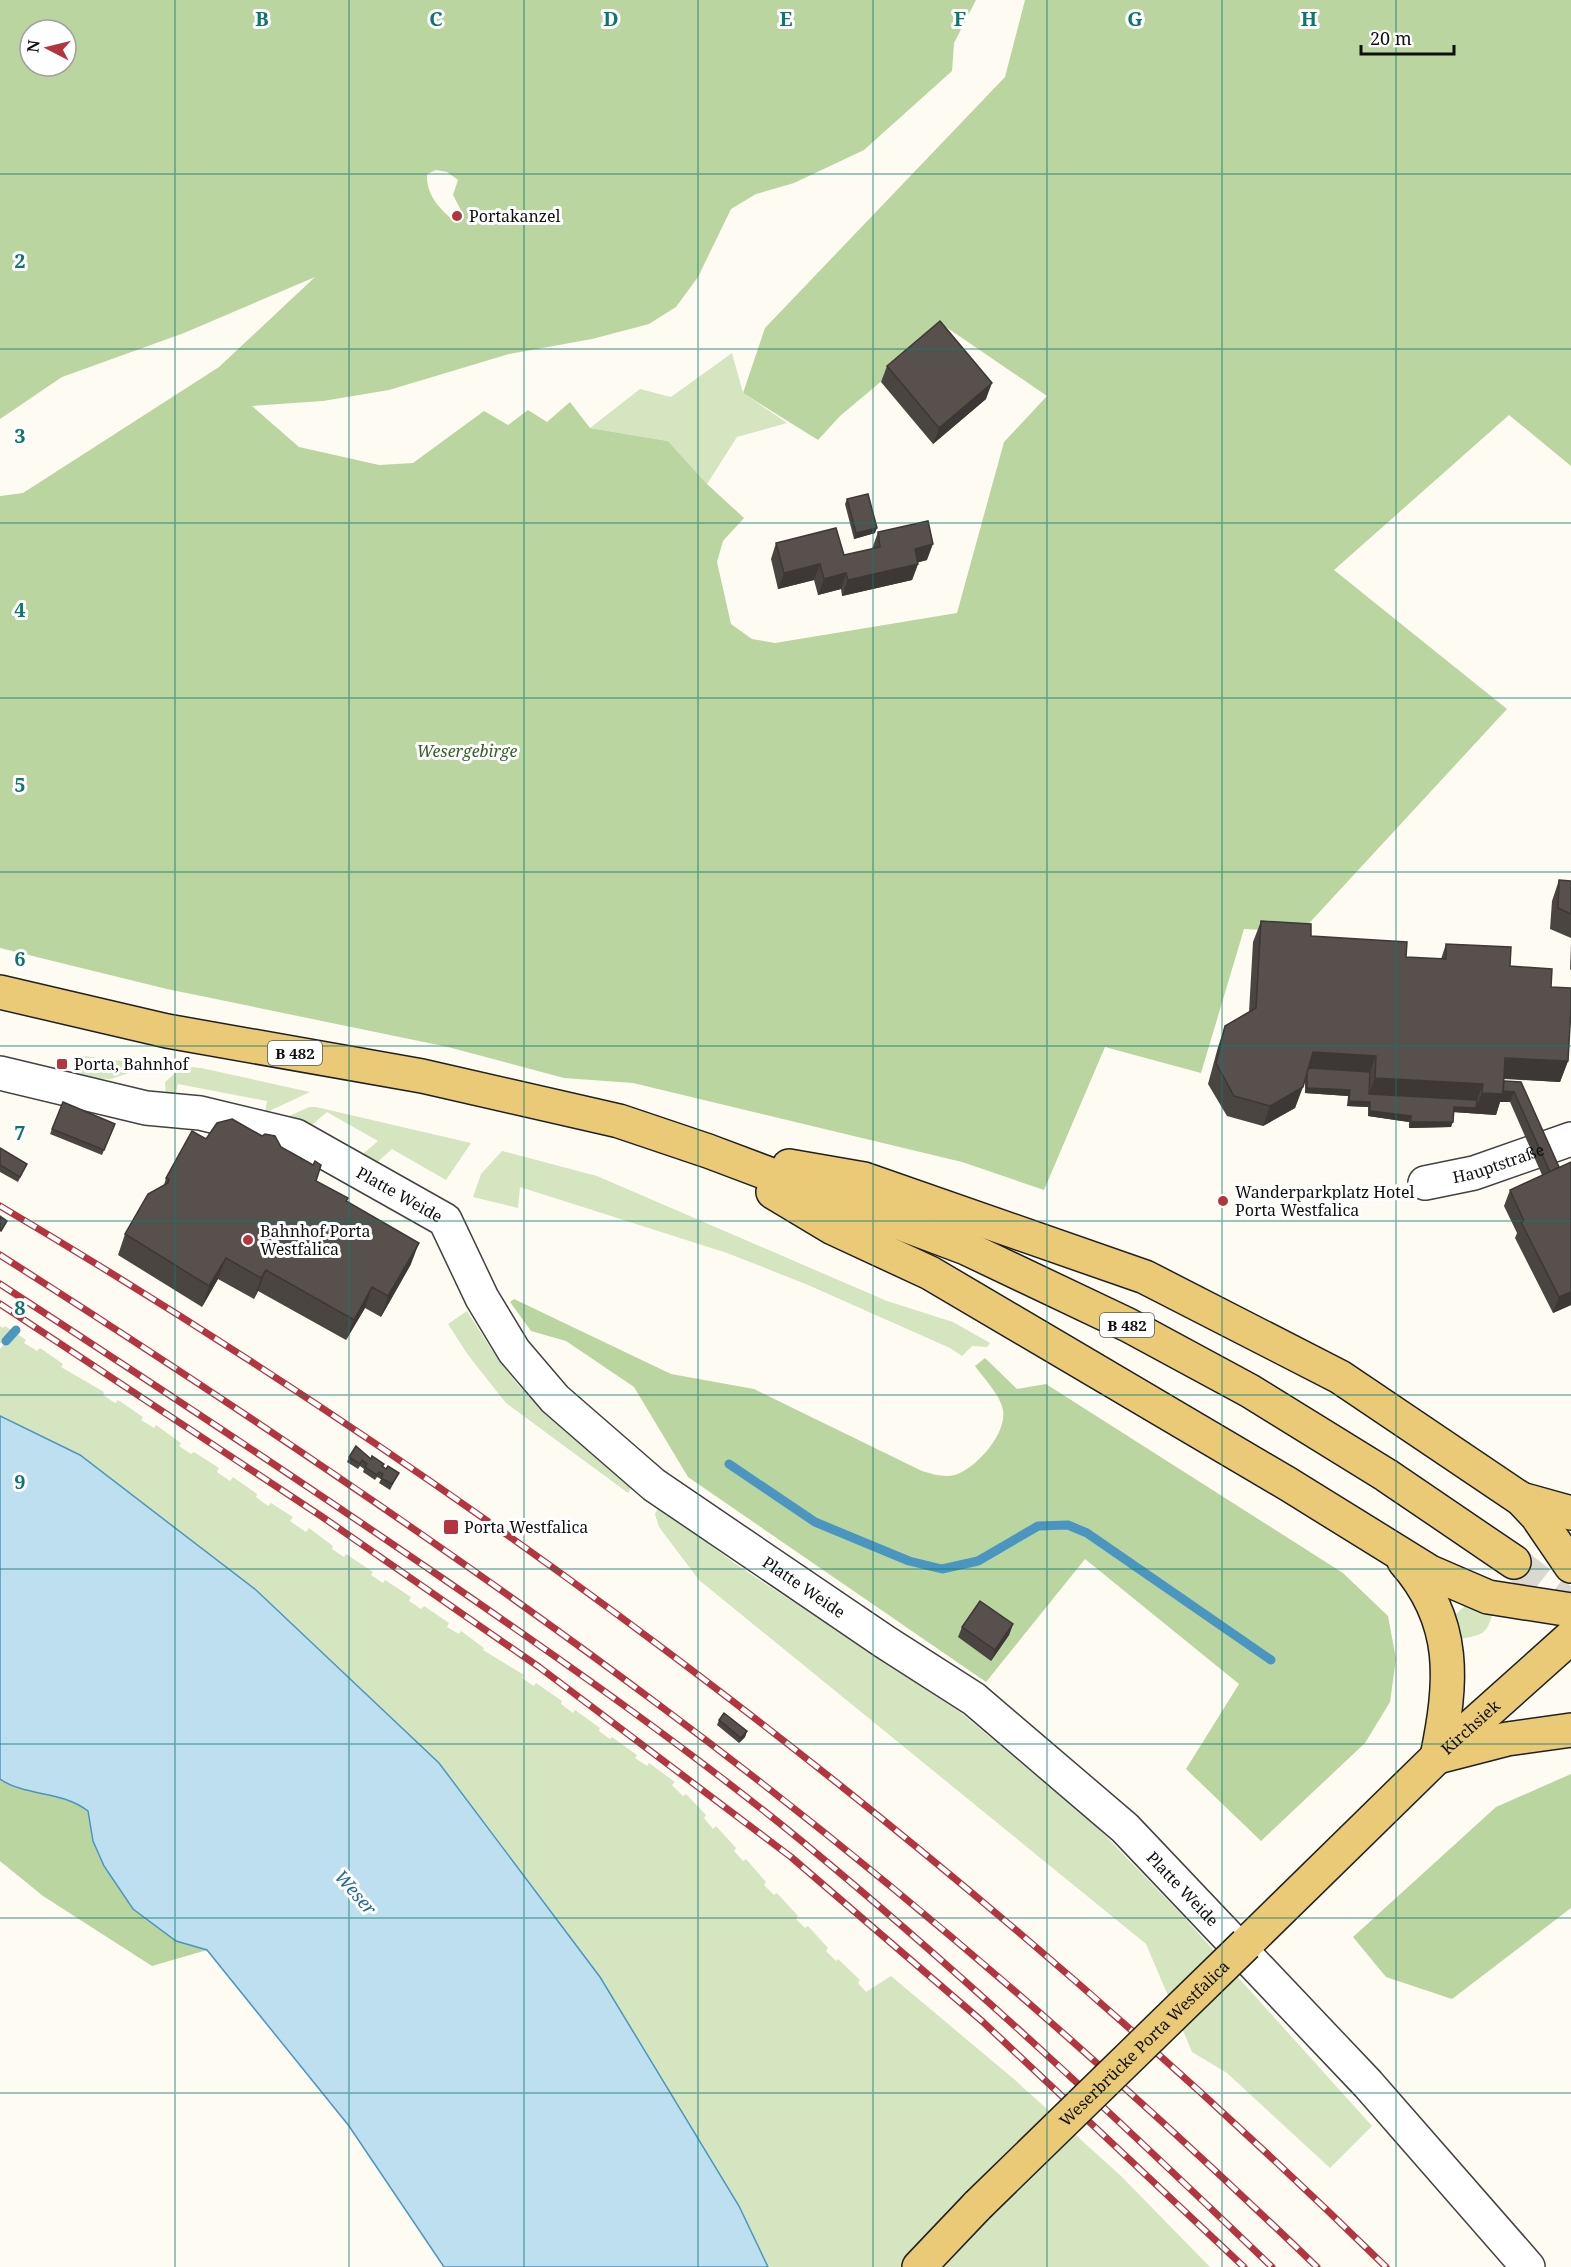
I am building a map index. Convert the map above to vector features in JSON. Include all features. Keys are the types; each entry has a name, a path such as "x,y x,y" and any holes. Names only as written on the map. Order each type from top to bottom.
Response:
{"main road":[{"name":"B 482","path":"0,992 167,1031 422,1076 618,1121 708,1151 966,1248 1128,1325 1250,1391 1357,1457 1515,1562"},
{"path":"708,1151 864,1179 1145,1277 1340,1377 1521,1499 1537,1516 1571,1566"},
{"path":"708,1151 833,1228 930,1273 1288,1484 1398,1554 1458,1586 1488,1597 1571,1610"},
{"path":"1521,1499 1571,1513"},
{"path":"1398,1554 1426,1588 1435,1606 1448,1651 1445,1718 1437,1757 1507,1738 1571,1730"},
{"name":"Kirchsiek","path":"1373,1820 1437,1757 1571,1637"},
{"name":"Weserbrücke Porta Westfalica","path":"918,2267 1373,1820"}],"street":[{"name":"Platte Weide","path":"0,1073 146,1108 200,1113 296,1136 445,1221 482,1298 514,1351 555,1399 654,1485 885,1642 974,1699 1125,1828 1368,2084 1528,2267"},
{"name":"Hauptstraße","path":"1425,1183 1474,1173 1571,1139"}],"green space":[{"name":"Wesergebirge","path":"0,0 976,0 954,43 952,71 864,150 794,183 756,194 731,209 698,277 676,307 649,324 592,339 509,354 389,390 323,401 252,406 299,447 379,465 413,463 484,411 508,425 528,410 547,422 570,402 590,428 668,441 707,484 744,518 723,541 717,562 731,624 752,639 775,643 957,613 1004,442 1047,396 946,327 840,416 818,440 743,393 765,328 1005,77 1025,0 1571,0 1571,466 1509,415 1334,570 1507,709 1301,932 1244,929 1201,1073 1105,1047 1044,1190 962,1162 633,1083 564,1078 448,1047 167,989 0,948 0,496 23,493 219,367 315,277 184,333 62,377 0,419","holes":["436,170 447,172 458,180 453,195 463,214 454,221 431,195 427,182 427,174"]},
{"path":"732,353 743,393 787,423 737,437 707,484 668,441 590,428 640,389 671,397"},
{"path":"83,1056 138,1063 141,1069 111,1079 78,1078"},
{"path":"191,1067 310,1092 265,1113 267,1101 178,1084 174,1103 166,1097 165,1082 179,1070"},
{"path":"309,1107 471,1143 446,1180 392,1149 372,1167 357,1159 378,1141 327,1112 306,1130 274,1123"},
{"path":"502,1151 597,1176 887,1301 953,1322 990,1343 987,1347 972,1346 962,1356 950,1348 808,1285 727,1253 520,1187 518,1208 473,1197 481,1174"},
{"path":"514,1299 671,1374 754,1389 922,1471 938,1475 955,1475 972,1465 988,1449 1000,1429 1003,1419 1001,1404 995,1392 975,1366 985,1358 1017,1389 1046,1384 1343,1573 1388,1616 1396,1659 1390,1702 1365,1743 1261,1841 1186,1769 1239,1684 1085,1559 986,1682 688,1477 634,1387 566,1341 531,1331 510,1302"},
{"path":"467,1311 516,1382 563,1428 633,1485 628,1493 506,1403 468,1355 448,1324"},
{"path":"0,1326 3,1328 5,1326 26,1340 24,1343 37,1351 40,1348 63,1364 61,1367 104,1392 103,1395 115,1403 118,1400 143,1417 141,1420 154,1428 156,1425 181,1443 179,1446 191,1454 194,1452 219,1468 217,1472 230,1481 233,1477 257,1494 256,1497 268,1506 271,1503 293,1517 290,1521 306,1532 309,1528 333,1546 332,1549 344,1557 346,1554 373,1572 371,1575 383,1583 385,1580 411,1597 409,1601 421,1609 424,1606 449,1623 447,1627 459,1634 461,1631 484,1648 483,1650 524,1675 522,1678 534,1686 536,1683 562,1701 561,1704 573,1713 575,1710 600,1728 599,1731 610,1739 612,1737 637,1755 635,1758 647,1766 649,1763 675,1782 672,1785 683,1796 686,1794 706,1815 704,1818 713,1829 716,1826 736,1848 734,1851 743,1861 746,1859 766,1882 764,1885 774,1895 777,1893 798,1916 796,1919 805,1928 808,1926 828,1948 826,1951 860,1980 858,1983 866,1992 891,1976 1015,2080 1121,2176 1210,2267 768,2267 739,2206 600,1977 439,1763 80,1455 0,1416 0,1349 5,1342 0,1343"},
{"path":"659,1506 737,1565 960,1712 1094,1824 1182,1915 1372,2126 1330,2168 1227,2073 1192,2052 1146,1944 699,1580 659,1527 655,1514"},
{"path":"1467,1604 1493,1612 1486,1630 1460,1639 1453,1617"},
{"path":"1571,1774 1571,1908 1452,1999 1386,1977 1353,1937 1496,1807"},
{"path":"0,1779 21,1789 55,1796 77,1804 88,1811 91,1822 176,1941 207,1950 152,1966 43,1896 0,1861"}],"water":[{"name":"Weser","path":"0,1416 80,1455 256,1590 439,1763 600,1977 739,2206 768,2267 444,2267 349,2126 207,1950 176,1941 133,1909 104,1866 93,1841 88,1811 77,1804 55,1796 21,1789 0,1779"}],"building":[{"path":"940,321 992,383 939,428 887,366"},
{"path":"868,494 877,528 856,533 847,499"},
{"path":"928,521 933,544 915,549 918,564 848,580 846,573 824,579 820,564 784,573 776,543 836,528 844,555 880,547 878,532"},
{"path":"1559,880 1571,881 1571,914 1558,908"},
{"path":"1261,921 1311,924 1311,936 1407,942 1406,957 1446,959 1446,944 1511,947 1510,966 1552,969 1551,987 1571,988 1568,1061 1505,1058 1503,1094 1482,1093 1483,1084 1375,1078 1376,1056 1313,1052 1303,1087 1270,1106 1234,1096 1216,1063 1225,1026 1256,1008"},
{"path":"1309,1068 1370,1072 1369,1094 1477,1100 1476,1108 1454,1107 1453,1122 1411,1122 1411,1116 1370,1111 1370,1102 1349,1101 1350,1090 1307,1088"},
{"path":"1504,1081 1521,1082 1559,1167 1550,1172 1514,1092 1503,1091"},
{"path":"63,1102 115,1124 104,1150 52,1129"},
{"name":"Bahnhof Porta Westfalica","path":"232,1119 262,1136 265,1134 275,1136 281,1147 313,1165 315,1161 321,1165 316,1181 348,1198 346,1201 419,1243 388,1296 372,1287 354,1320 266,1270 261,1278 226,1258 209,1286 125,1234 148,1194 168,1183 169,1179 166,1178 192,1131 206,1139 217,1123"},
{"path":"0,1148 27,1164 20,1177 0,1165"},
{"path":"1571,1162 1571,1292 1559,1297 1521,1222 1524,1221 1510,1190"},
{"path":"0,1216 7,1221 1,1231 0,1230"},
{"path":"356,1446 371,1459 372,1456 384,1464 382,1466 386,1469 388,1466 399,1473 392,1484 381,1478 383,1474 379,1472 377,1475 365,1467 367,1464 362,1460 360,1464 349,1457"},
{"path":"980,1601 1013,1624 995,1650 962,1627"},
{"path":"724,1713 747,1731 741,1738 719,1720"}],"waterway":[{"path":"6,1341 16,1330"},
{"path":"729,1464 815,1522 909,1561 942,1569 978,1561 1038,1526 1068,1525 1087,1533 1271,1660"}],"tunnel":[{"path":"1514,1562 1571,1607"}],"railway":[{"path":"0,1206 187,1320 370,1440 549,1565 725,1695 897,1831 1064,1971 1227,2117 1386,2267"},
{"path":"0,1255 253,1419 419,1532 749,1773 999,1977 1160,2120 1317,2267"},
{"path":"0,1284 223,1430 445,1580 582,1675 761,1808 924,1945 1100,2104 1272,2267"},
{"path":"0,1304 321,1516 539,1667 791,1857 983,2022 1244,2267"}],"place":[{"name":"Portakanzel","path":"457,216"},
{"name":"Porta, Bahnhof","path":"62,1064"},
{"name":"Wanderparkplatz Hotel Porta Westfalica","path":"1223,1201"},
{"name":"Bahnhof Porta Westfalica","path":"248,1240"},
{"name":"Porta Westfalica","path":"451,1527"}]}
